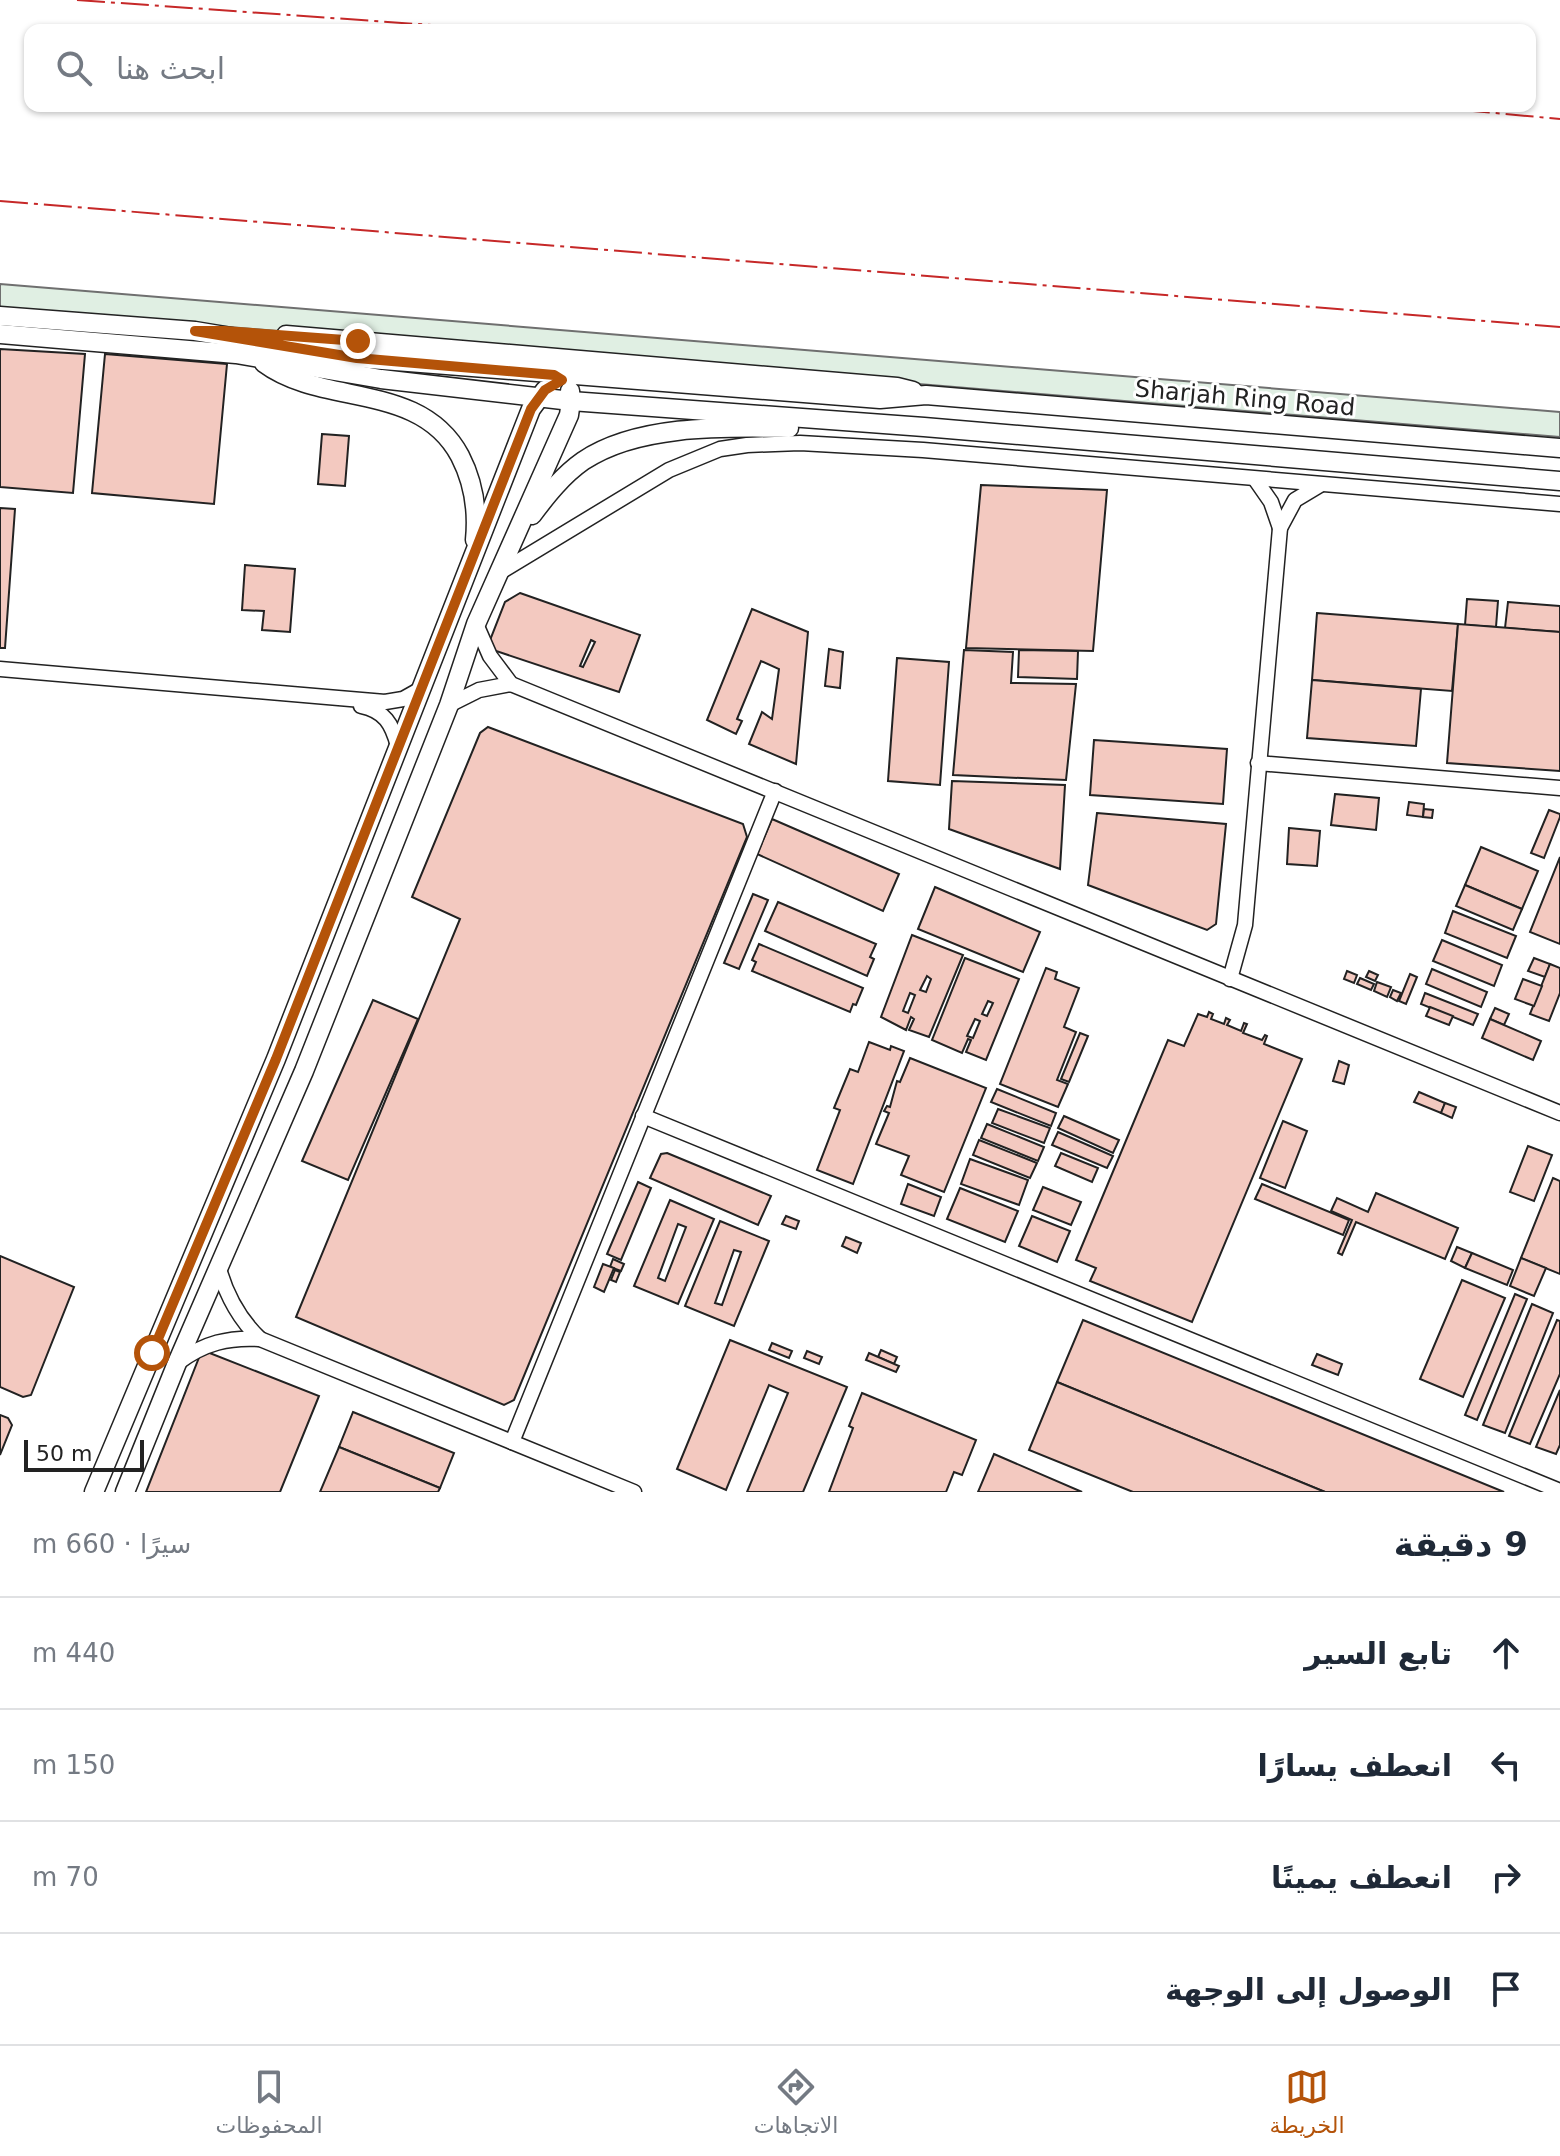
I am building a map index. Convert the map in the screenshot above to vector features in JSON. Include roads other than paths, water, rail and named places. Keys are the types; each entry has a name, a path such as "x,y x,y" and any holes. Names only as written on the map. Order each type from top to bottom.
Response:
{"street":[{"path":"0,316 761,374 897,387 926,395"},
{"path":"195,331 357,358 563,377 880,399 926,395"},
{"path":"0,334 256,356 381,379 571,401 924,427 1560,481"},
{"path":"256,356 281,374 295,379 403,407 440,430 456,448 475,496 477,521 473,562"},
{"path":"94,1492 240,1149 419,690 538,397 563,377"},
{"path":"125,1492 177,1363 304,1071 449,705 476,624 569,415 570,393 563,377"},
{"name":"Sharjah Ring Road","path":"926,395 1560,448"},
{"path":"509,550 556,485 581,462 626,440 748,427 882,431 924,427"},
{"path":"497,574 669,470 720,449 747,445 829,444 923,450 1560,504"},
{"path":"1255,479 1271,502 1280,528"},
{"path":"1230,979 1245,925 1280,528 1295,500 1320,485"},
{"path":"476,624 490,656 511,684 1560,1113"},
{"path":"0,669 342,700 380,712 390,724 398,746"},
{"path":"449,705 479,690 511,684"},
{"path":"342,700 353,697 394,701 419,690"},
{"path":"1258,763 1560,788"},
{"path":"512,1442 775,791"},
{"path":"643,1116 1560,1491"},
{"path":"219,1269 229,1300 260,1339"},
{"path":"177,1363 207,1344 243,1337 260,1339 634,1492"}]}
